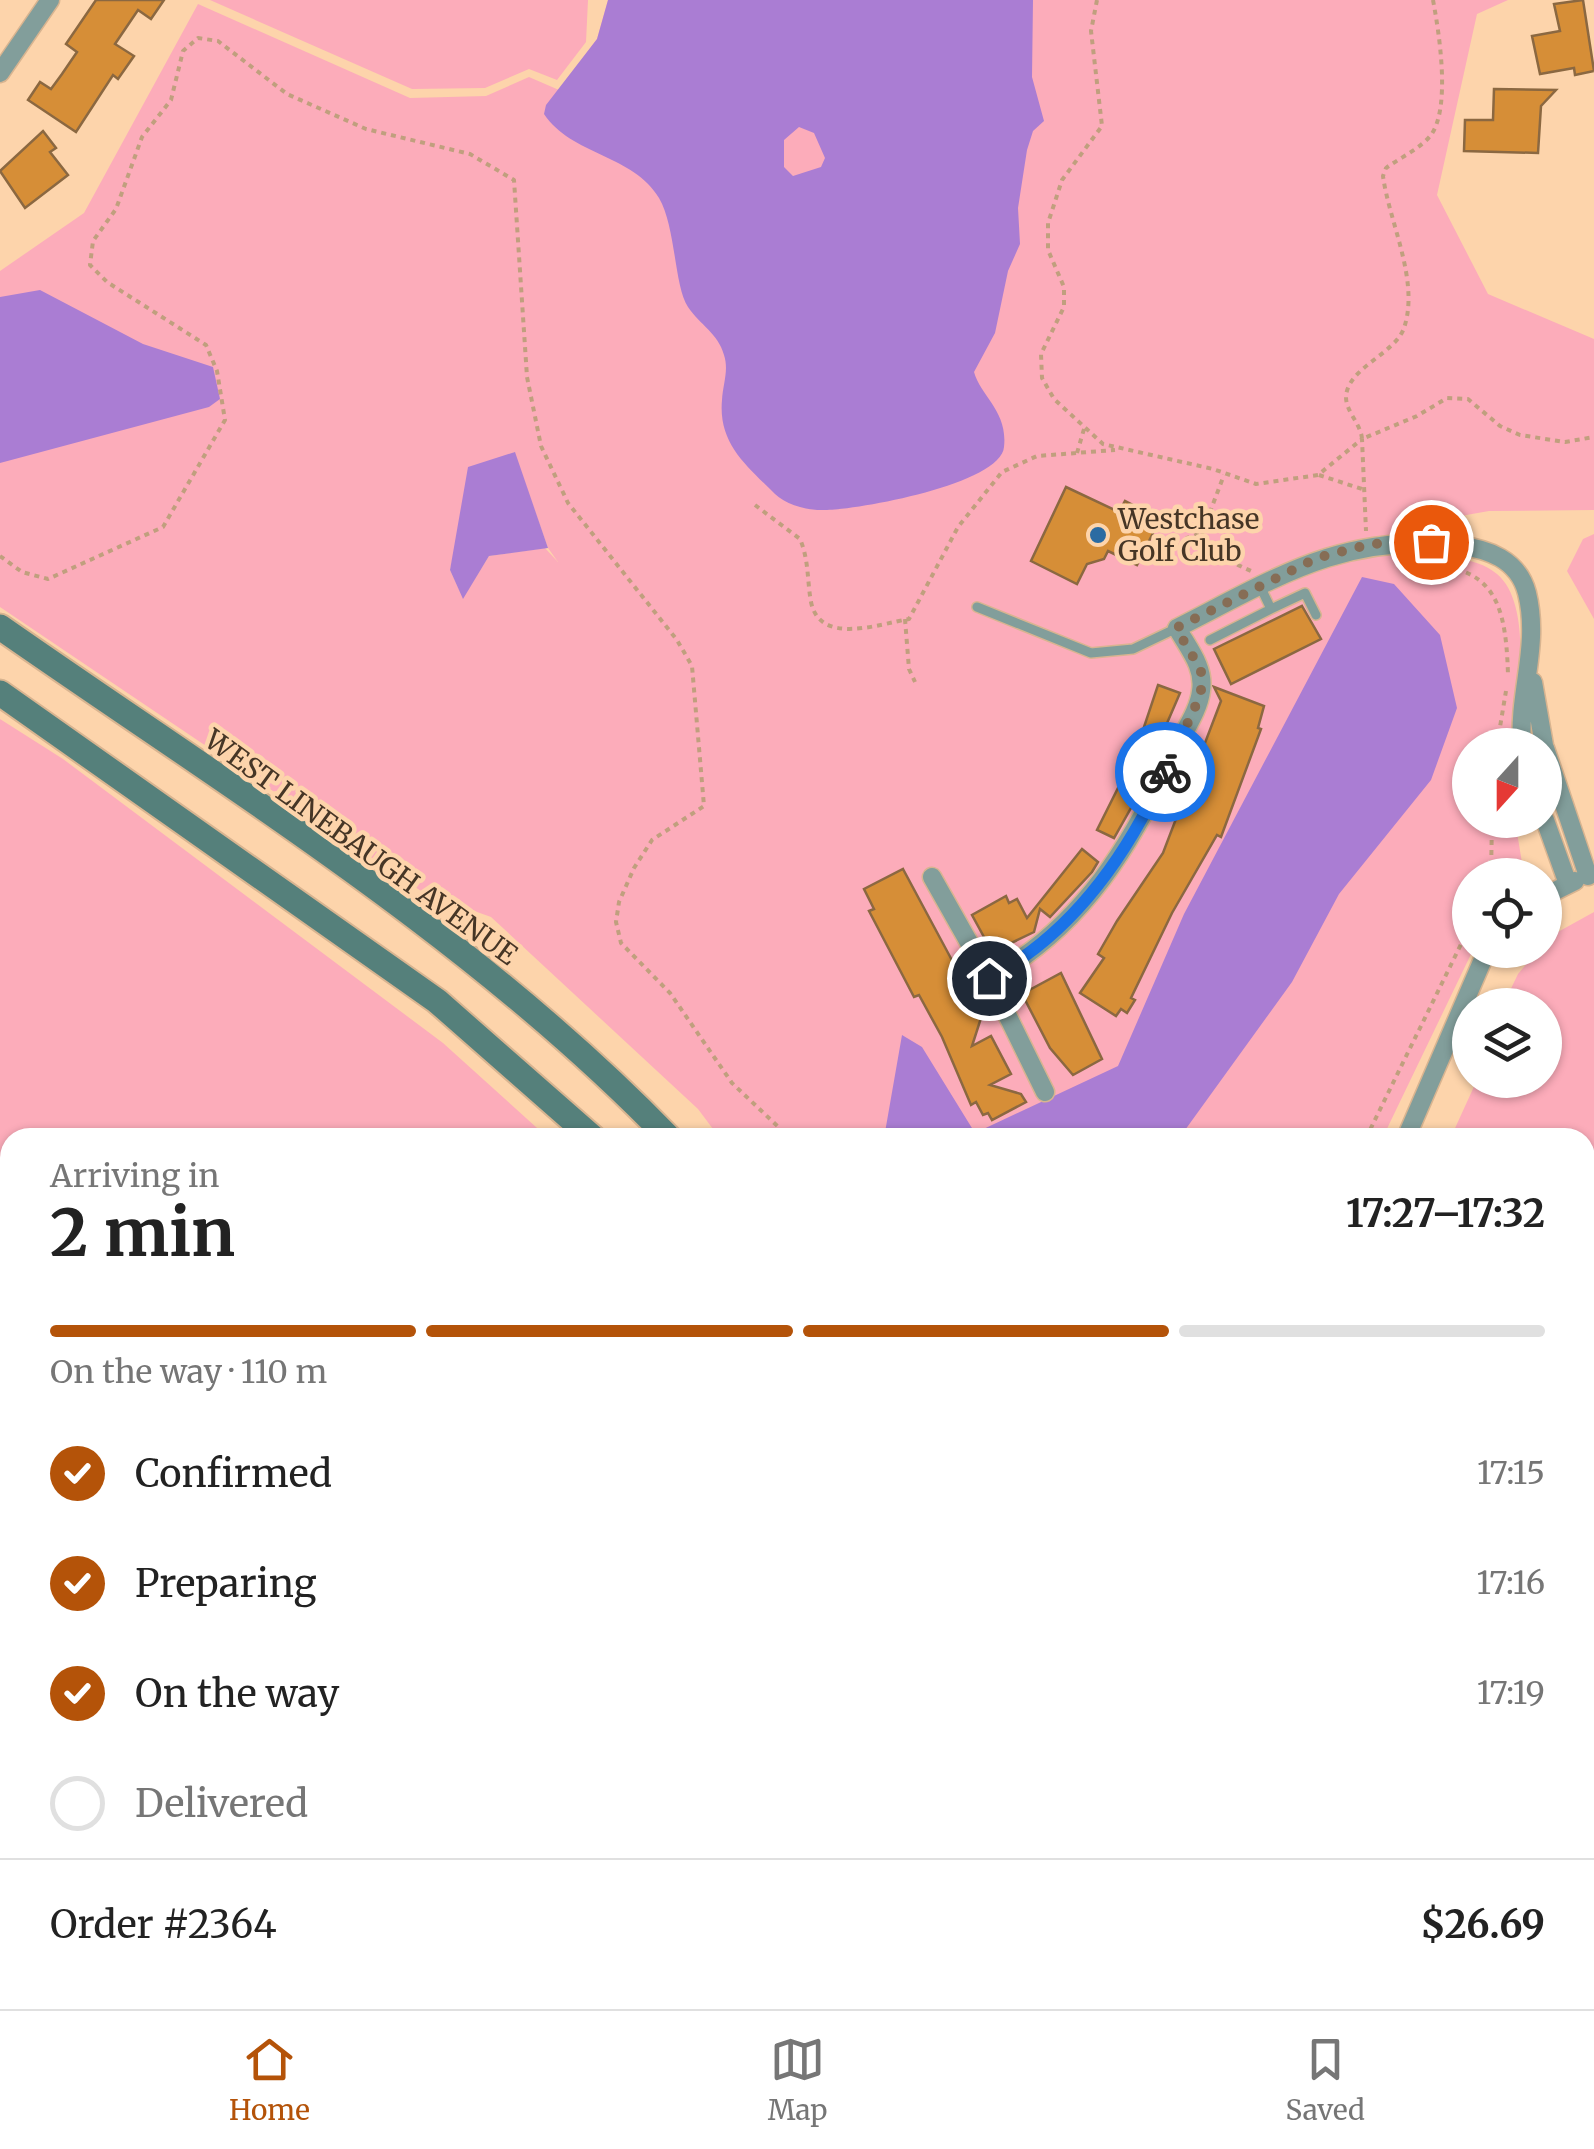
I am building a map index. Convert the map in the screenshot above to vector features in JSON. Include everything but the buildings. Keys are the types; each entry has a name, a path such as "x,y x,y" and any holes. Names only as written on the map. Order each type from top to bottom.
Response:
{"main road":[{"name":"WEST LINEBAUGH AVENUE","path":"0,627 458,949 619,1085 660,1128"},
{"path":"0,692 406,978 508,1058 582,1128"}],"street":[{"path":"0,73 50,0"},
{"path":"989,978 1023,960 1065,924 1101,884 1150,805 1201,694 1201,670 1176,628 1317,558 1371,544 1431,542 1480,548 1510,564 1526,591 1533,634 1521,728"},
{"path":"1531,671 1542,728"},
{"path":"1562,794 1591,875 1562,887"},
{"path":"1551,838 1568,884"},
{"path":"932,877 989,978 1045,1092"},
{"path":"1410,1128 1478,968"}],"lane":[{"path":"1260,586 1271,609"},
{"path":"1210,640 1306,593 1316,615"},
{"path":"977,607 1091,653 1133,649 1176,628"}],"path":[{"path":"1097,0 1092,31 1102,126 1062,180 1053,201 1048,250 1064,287 1064,307 1041,354 1042,378 1054,399 1084,430 1103,444 1120,450 1256,484 1318,475 1362,488"},
{"path":"1433,0 1440,64 1438,121 1431,135 1386,168 1382,176 1407,311 1398,340 1346,393 1362,440 1362,488 1374,553 1386,561 1447,566 1466,572 1493,591 1506,635 1508,676 1499,728"},
{"path":"0,556 22,572 48,579 163,528 225,420 218,370 206,345 107,282 90,265 93,241 116,208 148,126 171,100 182,51 190,43 206,38 218,42 288,94 366,129 470,154 506,172 518,191 518,277 526,320 527,377 540,446 568,504 678,640 696,683 704,806 652,840 634,868 619,902 616,922 621,943 670,993 732,1083 779,1128"},
{"path":"1318,475 1362,440 1447,398 1468,399 1500,426 1520,434 1566,442 1594,437"},
{"path":"1076,454 1084,430"},
{"path":"754,505 800,539 814,614 825,624 849,629 904,620 918,608 958,527 1002,472 1037,456 1120,450"},
{"path":"1224,475 1202,534 1210,552 1243,566 1260,586"},
{"path":"1202,534 1188,538 1188,555 1194,559 1210,552"},
{"path":"904,620 909,669 915,682"},
{"path":"1371,1128 1452,963"}],"shaded area":[{"path":"210,0 588,0 586,42 557,80 529,69 485,88 412,89"},
{"name":"Westchase Golf Club","path":"608,0 1508,0 1477,14 1437,195 1488,294 1594,339 1594,510 1489,511 1410,525 1407,554 1478,563 1497,574 1509,588 1516,608 1520,655 1513,728 1452,728 1452,838 1518,838 1521,858 1452,858 1452,968 1464,968 1387,1128 712,1128 698,1109 491,917 424,893 0,607 0,271 84,213 198,4 410,98 486,96 529,77 559,90 597,39","holes":["514,452 548,548 558,562 545,548 489,556 463,598 450,570 459,530"]},
{"path":"608,0 1033,0 1032,77 1044,121 1033,131 1027,150 1018,208 1020,244 1008,271 995,333 974,372 1002,424 1004,447 997,460 979,472 925,492 825,510 785,501 754,474 736,453 725,429 724,355 718,341 683,297 669,224 659,198 634,172 570,138 544,114 546,105 597,39","holes":["799,127 814,133 825,158 821,167 793,176 784,167 784,140"]},
{"path":"40,290 143,344 213,367 220,399 209,407 0,463 0,297"},
{"path":"515,452 548,548 489,556 463,599 450,570 468,467"},
{"path":"1594,534 1594,619 1567,571 1583,539"},
{"path":"1362,577 1394,584 1440,635 1457,708 1431,780 1339,894 1292,982 1187,1128 986,1128 1118,1066 1184,914"},
{"path":"0,719 63,759 443,1043 537,1128 0,1128"},
{"path":"1594,912 1594,1128 1455,1128 1469,1098 1562,1098 1562,988 1511,988 1523,968 1562,968 1562,930"},
{"path":"902,1035 922,1047 972,1128 886,1128"}],"way so far":[{"path":"1165,772 1201,694 1201,670 1176,628 1317,558 1371,544 1431,542"}],"place":[{"name":"Westchase Golf Club","path":"1098,535"}],"route":[{"path":"989,978 1023,960 1065,924 1101,884 1150,805 1165,772"}]}
